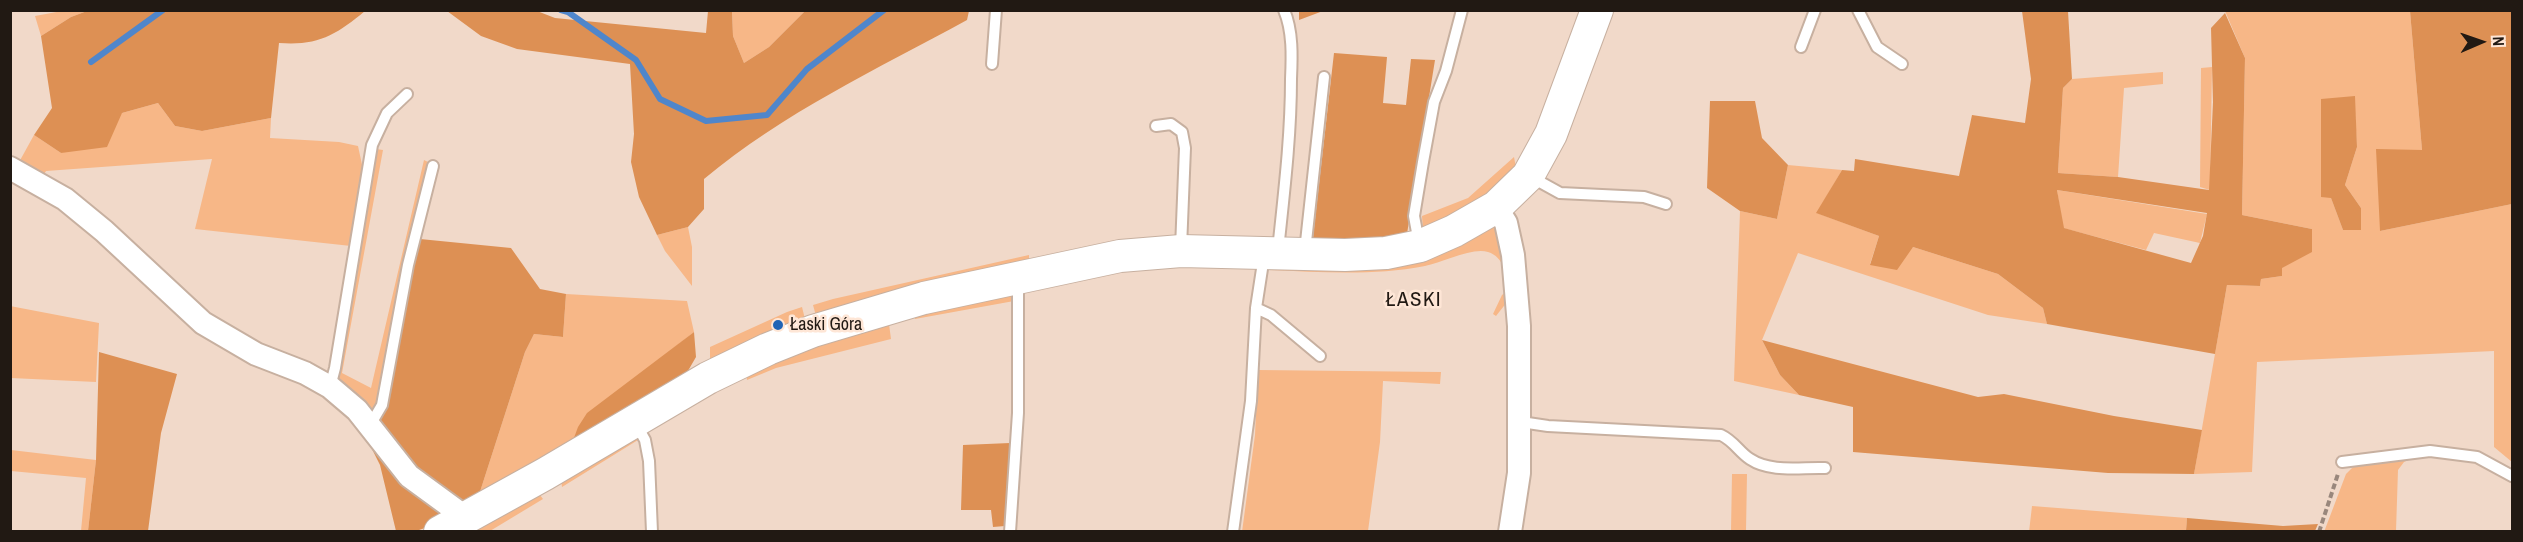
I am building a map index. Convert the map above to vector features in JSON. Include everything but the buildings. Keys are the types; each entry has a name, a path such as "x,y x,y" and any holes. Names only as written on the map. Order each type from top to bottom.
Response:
{"street":[{"path":"10,168 65,199 104,231 202,323 256,354 305,373 330,387 357,410 409,476 453,524 545,474 708,378 768,349 813,331 924,298 1120,256 1181,252 1345,255 1386,253 1420,246 1454,231 1496,207 1528,176 1551,134 1597,10"},
{"path":"1496,207 1506,223 1513,255 1519,326 1520,473 1510,531"}],"lane":[{"path":"992,64 996,10"},
{"path":"1282,253 1292,53 1288,20 1284,10"},
{"path":"1420,246 1414,216 1423,162 1434,102 1446,70 1462,10"},
{"path":"1801,47 1815,10"},
{"path":"1858,10 1877,47 1902,64"},
{"path":"1233,531 1251,401 1256,308 1282,253 1324,77"},
{"path":"330,387 372,145 387,113 407,94"},
{"path":"1156,126 1171,124 1182,132 1185,148 1181,252"},
{"path":"369,427 382,405 408,265 433,166"},
{"path":"1528,176 1560,192 1644,197 1666,204"},
{"path":"1010,531 1018,413 1018,277"},
{"path":"1256,308 1271,315 1320,356"},
{"path":"634,421 645,440 649,461 652,531"},
{"path":"1521,422 1548,426 1721,435 1732,440 1748,459 1767,467 1825,468"},
{"path":"2342,462 2430,451 2477,457 2512,476"}],"path":[{"path":"2319,531 2342,462"}],"shaded area":[{"path":"732,10 805,11 769,47 744,63 733,36"},
{"path":"1299,10 1323,11 1299,20"},
{"path":"62,11 87,11 71,17 41,36 35,16"},
{"path":"87,11 365,11 345,27 316,41 279,43 271,118 202,131 175,126 158,103 122,113 107,147 61,153 34,135 52,108 41,36 71,17"},
{"path":"447,11 537,11 555,18 706,33 708,11 732,11 733,36 744,63 769,47 805,11 969,11 967,20 831,93 734,155 704,179 704,209 688,227 657,235 639,197 631,162 634,134 630,64 517,49 481,36"},
{"path":"2022,11 2068,11 2072,79 2063,88 2058,173 2118,177 2209,190 2213,102 2211,28 2225,13 2245,58 2242,215 2312,229 2312,252 2282,268 2282,276 2261,279 2260,286 2227,285 2215,354 2047,324 2043,308 1998,274 1913,247 1897,270 1870,265 1879,236 1816,213 1842,170 1854,171 1855,159 1959,176 1972,115 2025,123 2031,79","holes":["2057,190 2207,213 2203,236 2191,263 2064,228"]},
{"path":"2225,11 2410,11 2422,150 2380,231 2512,204 2512,462 2494,447 2494,351 2257,362 2252,472 2194,474 2227,285 2260,286 2261,279 2282,276 2281,268 2312,229 2242,215 2245,58","holes":["2354,96 2357,147 2345,185 2361,208 2343,230 2331,198"]},
{"path":"2410,11 2512,11 2512,204 2380,231 2376,149 2422,150"},
{"path":"1334,53 1387,57 1383,103 1406,105 1411,59 1435,60 1406,240 1316,243 1313,237"},
{"path":"2212,67 2210,190 2200,187 2201,68"},
{"path":"2163,72 2163,84 2124,88 2118,177 2058,173 2063,88 2072,79"},
{"path":"2355,96 2357,147 2345,185 2361,208 2361,230 2343,230 2331,198 2321,197 2321,99"},
{"path":"1710,101 1755,101 1762,138 1788,165 1777,219 1740,211 1707,188"},
{"path":"158,103 175,126 202,131 271,118 270,138 339,142 358,146 364,174 351,246 195,229 212,159 46,171 41,179 18,164 34,135 61,153 122,113"},
{"path":"376,149 383,150 342,373 371,388 424,160 430,163 376,403 370,417 337,380"},
{"path":"1514,157 1517,173 1495,195 1423,230 1422,216 1468,198"},
{"path":"1788,165 1842,170 1817,213 1879,236 1870,264 1913,247 1998,274 2043,308 2047,324 1988,315 1798,253 1762,340 1780,375 1799,395 1734,381 1740,211 1777,219"},
{"path":"2057,190 2207,214 2200,243 2154,233 2146,250 2063,228"},
{"path":"688,227 692,247 692,286 665,251 657,235"},
{"path":"1492,227 1498,230 1506,245 1511,288 1511,297 1496,316 1493,314 1502,295 1508,290 1508,284 1501,262 1488,252 1466,253 1425,266 1386,271 1269,270 1271,264 1354,263 1407,258 1459,243 1485,228"},
{"path":"420,239 511,248 540,289 566,294 563,337 534,334 525,352 477,501 464,502 437,488 423,477 379,427"},
{"path":"1029,255 1029,260 816,316 813,305 833,299"},
{"path":"1014,289 1014,301 915,319 914,311"},
{"path":"566,294 687,301 694,332 660,359 571,446 477,501 525,352 534,334 563,337"},
{"path":"10,306 99,323 96,382 11,378"},
{"path":"802,307 805,319 710,362 710,347"},
{"path":"889,324 891,339 776,368 747,380 746,373 796,347"},
{"path":"694,332 696,357 685,376 571,446 578,427 587,413"},
{"path":"1762,340 1978,397 2004,394 2114,416 2202,430 2194,474 2108,473 1853,452 1853,407 1799,395 1780,375"},
{"path":"99,352 177,374 161,433 148,531 88,531 96,460"},
{"path":"1258,370 1441,372 1440,384 1383,381 1380,442 1368,531 1242,532 1255,435"},
{"path":"637,433 638,440 562,487 561,479"},
{"path":"1010,443 1005,526 993,527 991,510 961,510 963,445"},
{"path":"371,447 396,471 444,509 443,522 416,531 396,531 380,465"},
{"path":"11,450 96,460 88,531 81,531 86,478 11,471"},
{"path":"2414,457 2404,462 2398,470 2396,531 2324,532 2346,474 2355,465"},
{"path":"1732,474 1747,474 1746,531 1731,531"},
{"path":"536,490 543,499 490,531 464,532"},
{"path":"2032,506 2187,518 2186,531 2029,532"},
{"path":"2187,518 2283,526 2318,524 2315,531 2186,531"}],"waterway":[{"path":"91,62 163,10"},
{"path":"561,10 568,12 636,60 660,99 706,121 767,115 807,69 884,10"}],"place":[{"name":"Łaski Góra","path":"778,325"}],"district":[{"name":"ŁASKI","path":"1414,300"}]}
